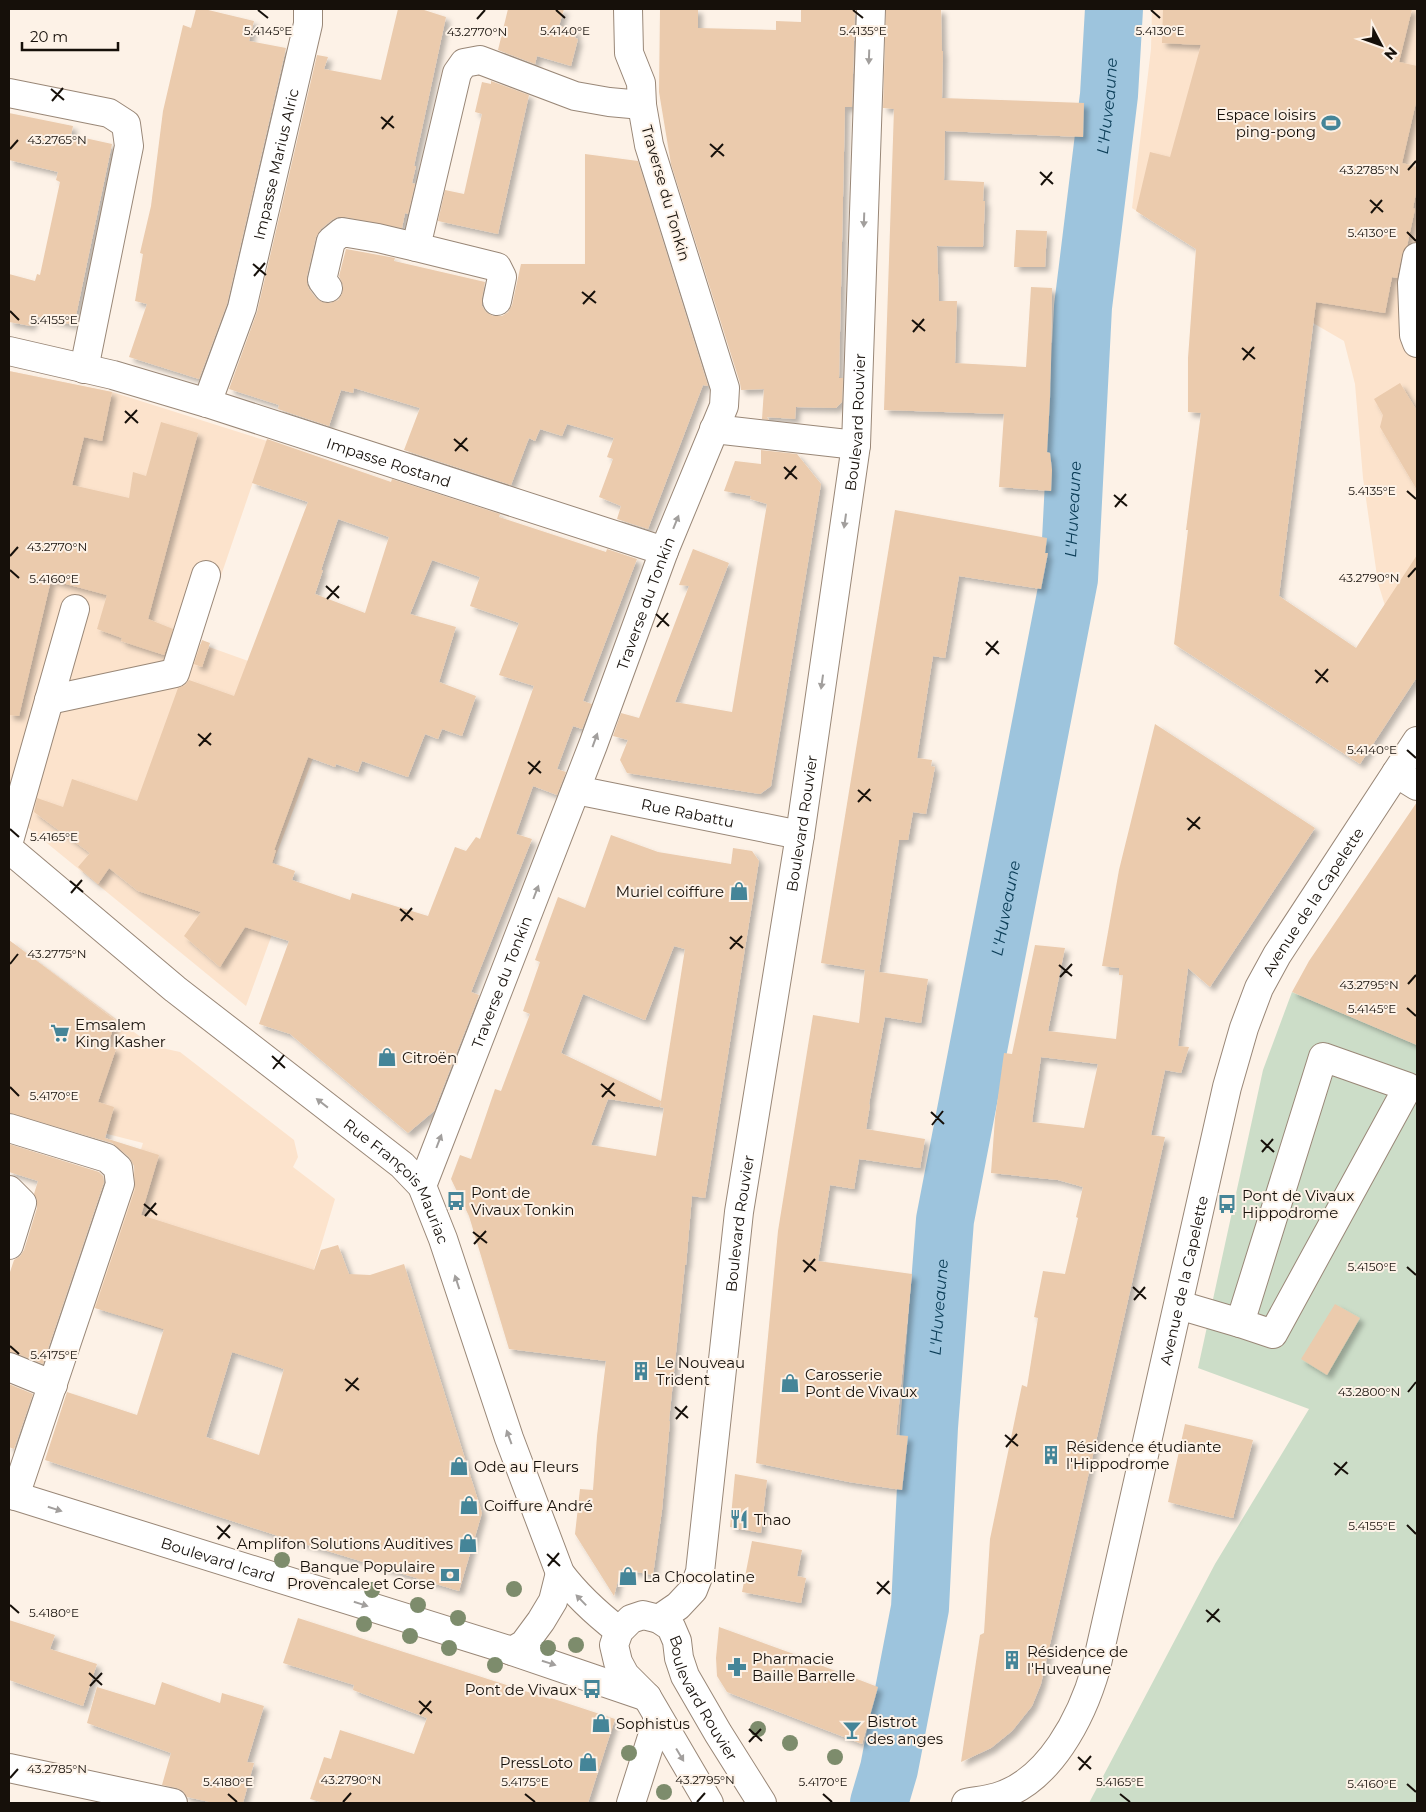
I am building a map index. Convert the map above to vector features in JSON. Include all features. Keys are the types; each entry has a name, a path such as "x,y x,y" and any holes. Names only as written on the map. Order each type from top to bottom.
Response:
{"street":[{"name":"Impasse Marius Alric","path":"207,403 242,308 308,24 308,9"},
{"name":"Traverse du Tonkin","path":"422,1186 576,790 664,551 724,406 725,388 649,145 642,105 641,83 629,53 628,9"},
{"name":"Boulevard Rouvier","path":"660,1619 678,1606 693,1590 700,1572 739,1212 800,835 856,445 871,9"},
{"path":"416,247 458,72 464,63 480,60 575,96 642,105"},
{"path":"9,92 109,113 126,124 129,146 84,369"},
{"path":"328,288 322,280 331,240 342,232 378,238 497,267 502,277 497,301"},
{"path":"1417,258 1412,283 1414,335 1417,342"},
{"name":"Impasse Rostand","path":"9,351 113,375 207,403 664,551"},
{"path":"714,429 856,445"},
{"path":"49,700 175,673 206,575"},
{"path":"9,841 76,609"},
{"name":"Avenue de la Capelette","path":"966,1803 997,1797 1020,1786 1039,1771 1059,1747 1078,1718 1089,1693 1179,1305 1227,1087 1244,1028 1259,988 1277,955 1407,780 1417,741"},
{"name":"Rue Rabattu","path":"576,790 800,835"},
{"name":"Rue François Mauriac","path":"9,849 175,989 402,1165 422,1186 443,1238 509,1438 560,1573 589,1608 619,1631"},
{"path":"1179,1305 1273,1334 1413,1089 1323,1057 1240,1323"},
{"path":"9,1128 107,1158 118,1168 120,1184 53,1385 12,1495"},
{"path":"9,1190 22,1202 9,1245"},
{"path":"9,1367 53,1385"},
{"name":"Boulevard Icard","path":"12,1495 512,1651 653,1708"},
{"path":"512,1651 524,1644 554,1601 560,1573"},
{"name":"Boulevard Rouvier","path":"619,1631 631,1619 643,1615 660,1619 671,1627 677,1641 679,1658 685,1676 693,1692 762,1803"},
{"path":"619,1631 614,1645 618,1662 625,1675 653,1708 709,1803"},
{"path":"631,1803 653,1708"},
{"path":"9,1768 173,1803"}],"shaded area":[{"path":"1152,9 1417,9 1417,648 1391,625 1378,583 1363,478 1355,384 1344,341 1132,208 1151,49"},
{"path":"9,371 112,392 267,441 198,643 338,693 273,863 295,871 246,1006 9,812"},
{"path":"13,943 153,1046 180,1052 294,1140 298,1157 293,1167 335,1199 284,1369 92,1307 143,1143 9,1109 9,956"}],"green space":[{"path":"1292,992 1417,1045 1417,1803 1089,1803 1215,1564 1309,1409 1198,1368 1263,1070"}],"building":[{"path":"196,9 204,9 254,21 249,41 286,48 227,304 199,379 129,357 147,304 135,301 143,254 140,253 151,206 163,111 183,25 191,28"},
{"path":"398,9 421,9 446,17 414,166 416,166 412,183 415,184 408,214 405,213 402,228 345,217 338,217 332,220 321,229 316,237 307,276 309,289 322,302 330,303 338,300 342,294 343,286 339,276 346,249 395,258 394,261 485,282 482,306 486,312 493,316 502,316 508,312 512,305 521,264 585,264 585,154 638,161 708,386 703,385 648,529 617,519 621,506 599,497 613,459 607,457 614,438 567,424 562,436 540,429 535,441 529,438 511,485 404,450 420,408 354,388 353,393 341,390 329,426 278,409 279,405 229,389 257,312 317,55 328,57 324,69 381,80"},
{"path":"508,9 564,9 559,26 577,31 575,38 578,39 571,66 537,56 535,64 498,50"},
{"path":"660,9 698,9 698,28 776,30 776,21 801,22 801,9 855,9 852,107 845,107 839,378 843,378 842,402 836,408 796,407 795,419 767,417 769,420 762,419 764,389 741,390 671,164 659,92"},
{"path":"886,9 941,9 943,51 942,98 1084,103 1083,137 945,131 944,180 984,182 983,201 985,201 983,247 937,246 939,301 957,301 955,363 1026,367 1031,287 1052,288 1047,452 1050,453 1052,470 1051,491 999,487 1004,414 884,410 894,109 883,108"},
{"path":"1163,9 1412,9 1399,62 1417,66 1417,98 1402,163 1417,167 1417,188 1413,208 1415,209 1407,246 1402,254 1397,278 1392,277 1385,313 1316,302 1279,596 1356,648 1417,555 1417,677 1360,764 1174,644 1201,413 1188,412 1188,358 1196,249 1136,211 1150,152 1170,157 1201,45 1162,43"},
{"path":"491,81 529,95 498,234 438,221 445,190 464,194 482,114 475,112 482,82 491,84"},
{"path":"9,113 73,126 71,135 112,144 74,325 34,316 31,326 9,322 9,274 35,281 37,274 40,275 60,182 56,180 58,172 9,160"},
{"path":"1016,230 1047,231 1045,267 1014,267"},
{"path":"9,371 112,392 102,441 84,437 72,485 129,498 133,472 146,476 161,422 198,433 148,619 173,629 164,655 121,641 122,638 97,629 107,595 51,580 19,716 9,715"},
{"path":"1400,383 1417,411 1417,490 1380,427 1383,415 1374,399"},
{"path":"267,439 391,482 392,479 500,514 499,517 606,552 607,549 637,559 583,701 592,704 582,729 573,726 557,769 566,772 557,795 533,786 516,834 532,839 471,992 479,995 434,1111 408,1133 290,1034 259,1024 289,941 245,927 220,967 184,936 201,912 138,891 109,868 98,884 78,867 90,853 34,812 37,798 63,807 72,779 137,801 178,688 185,685 189,680 234,696 308,502 252,483","holes":["338,519 389,537 365,613 315,594","432,560 480,577 470,606 519,623 499,675 534,686 480,839 476,837 466,851 455,847 428,916 352,893 350,900 292,880 295,871 272,863 276,850 274,850 308,757 335,767 336,764 358,772 362,761 408,777 425,734 438,739 442,729 462,736 476,696 439,682 456,627 410,614"]},
{"path":"761,450 797,454 821,484 771,786 760,794 627,773 620,760 628,740 613,736 621,713 639,718 689,586 679,585 693,549 729,563 675,702 732,712 767,504 750,499 751,496 724,491 735,461 761,464"},
{"path":"895,510 1047,538 1045,553 1048,553 1041,589 959,576 945,658 933,656 917,758 932,760 931,766 935,767 926,814 913,812 908,840 899,840 879,972 821,963"},
{"path":"202,640 210,643 202,667 194,664"},
{"path":"1155,724 1315,828 1210,987 1188,968 1178,1046 1189,1047 1181,1073 1165,1070 1151,1135 1165,1137 1041,1684 1032,1706 1012,1731 991,1748 961,1762 980,1635 984,1633 990,1539 1022,1385 1027,1387 1038,1318 1034,1317 1043,1271 1065,1274 1083,1187 1058,1180 991,1173 995,1118 1004,1053 1012,1054 1035,945 1065,948 1048,1031 1116,1039 1123,975 1119,975 1119,968 1102,966 1119,870","holes":["1041,1057 1098,1064 1084,1128 1032,1122"]},
{"path":"1417,802 1417,1045 1292,992 1309,961"},
{"path":"611,835 658,852 731,864 733,848 752,851 759,861 705,1198 692,1196 662,1510 653,1575 621,1569 614,1596 575,1534 580,1489 593,1490 606,1361 509,1349 469,1216 451,1179 460,1155 471,1159 495,1089 501,1091 530,1014 523,1011 540,962 535,960 558,897 585,908","holes":["674,946 685,949 661,1101 561,1053 583,994 645,1020","608,1099 659,1107 661,1102 660,1107 664,1108 656,1156 591,1145"]},
{"path":"9,940 116,1021 107,1046 116,1049 98,1102 114,1107 105,1138 159,1155 141,1215 314,1270 321,1250 338,1245 349,1274 370,1275 404,1264 482,1513 459,1591 278,1536 45,1460 67,1392 137,1415 164,1329 95,1308 135,1189 134,1166 129,1157 112,1143 9,1113","holes":["232,1352 284,1369 259,1455 206,1437"]},
{"path":"865,970 928,979 921,1023 885,1017 866,1129 925,1139 920,1168 859,1159 854,1189 830,1185 818,1261 912,1274 896,1435 908,1436 902,1490 849,1482 756,1463 778,1231 813,1015 859,1023"},
{"path":"9,1144 99,1172 103,1176 104,1182 43,1364 9,1352 9,1275 14,1260 24,1250 37,1208 37,1200 34,1194 38,1181 9,1172"},
{"path":"1335,1304 1360,1318 1327,1375 1301,1359"},
{"path":"9,1384 33,1394 14,1449 9,1447"},
{"path":"1185,1424 1253,1440 1233,1518 1168,1502"},
{"path":"735,1474 767,1480 761,1533 730,1527"},
{"path":"752,1541 802,1550 797,1576 806,1578 801,1603 742,1592"},
{"path":"298,1618 615,1719 588,1803 324,1803 310,1799 324,1757 331,1759 340,1730 414,1754 427,1718 353,1690 354,1685 283,1663"},
{"path":"9,1620 55,1635 50,1649 97,1664 83,1706 9,1680"},
{"path":"719,1627 878,1687 862,1744 727,1692 717,1676 716,1658"},
{"path":"162,1682 220,1703 222,1693 264,1706 247,1762 254,1763 243,1803 214,1803 187,1797 183,1791 177,1788 162,1785 171,1753 87,1723 97,1687 155,1705"}],"waterway":[{"name":"L'Huveaune","path":"879,1803 889,1769 920,1608 929,1427 945,1220 1069,579 1083,307 1109,95 1114,9"}],"place":[{"name":"Espace loisirs ping-pong","path":"1331,123"},
{"name":"Muriel coiffure","path":"739,891"},
{"name":"Emsalem King Kasher","path":"60,1033"},
{"name":"Citroën","path":"387,1057"},
{"name":"Pont de Vivaux Tonkin","path":"456,1201"},
{"name":"Pont de Vivaux Hippodrome","path":"1227,1204"},
{"name":"Le Nouveau Trident","path":"641,1371"},
{"name":"Carosserie Pont de Vivaux","path":"790,1383"},
{"name":"Résidence étudiante l'Hippodrome","path":"1051,1455"},
{"name":"Ode au Fleurs","path":"459,1466"},
{"name":"Coiffure André","path":"469,1505"},
{"name":"Thao","path":"739,1519"},
{"name":"Amplifon Solutions Auditives","path":"468,1543"},
{"name":"Banque Populaire Provencale et Corse","path":"450,1575"},
{"name":"La Chocolatine","path":"628,1576"},
{"name":"Résidence de l'Huveaune","path":"1012,1660"},
{"name":"Pharmacie Baille Barrelle","path":"737,1667"},
{"name":"Pont de Vivaux","path":"592,1689"},
{"name":"Sophistus","path":"601,1723"},
{"name":"Bistrot des anges","path":"852,1730"},
{"name":"PressLoto","path":"588,1762"}]}
